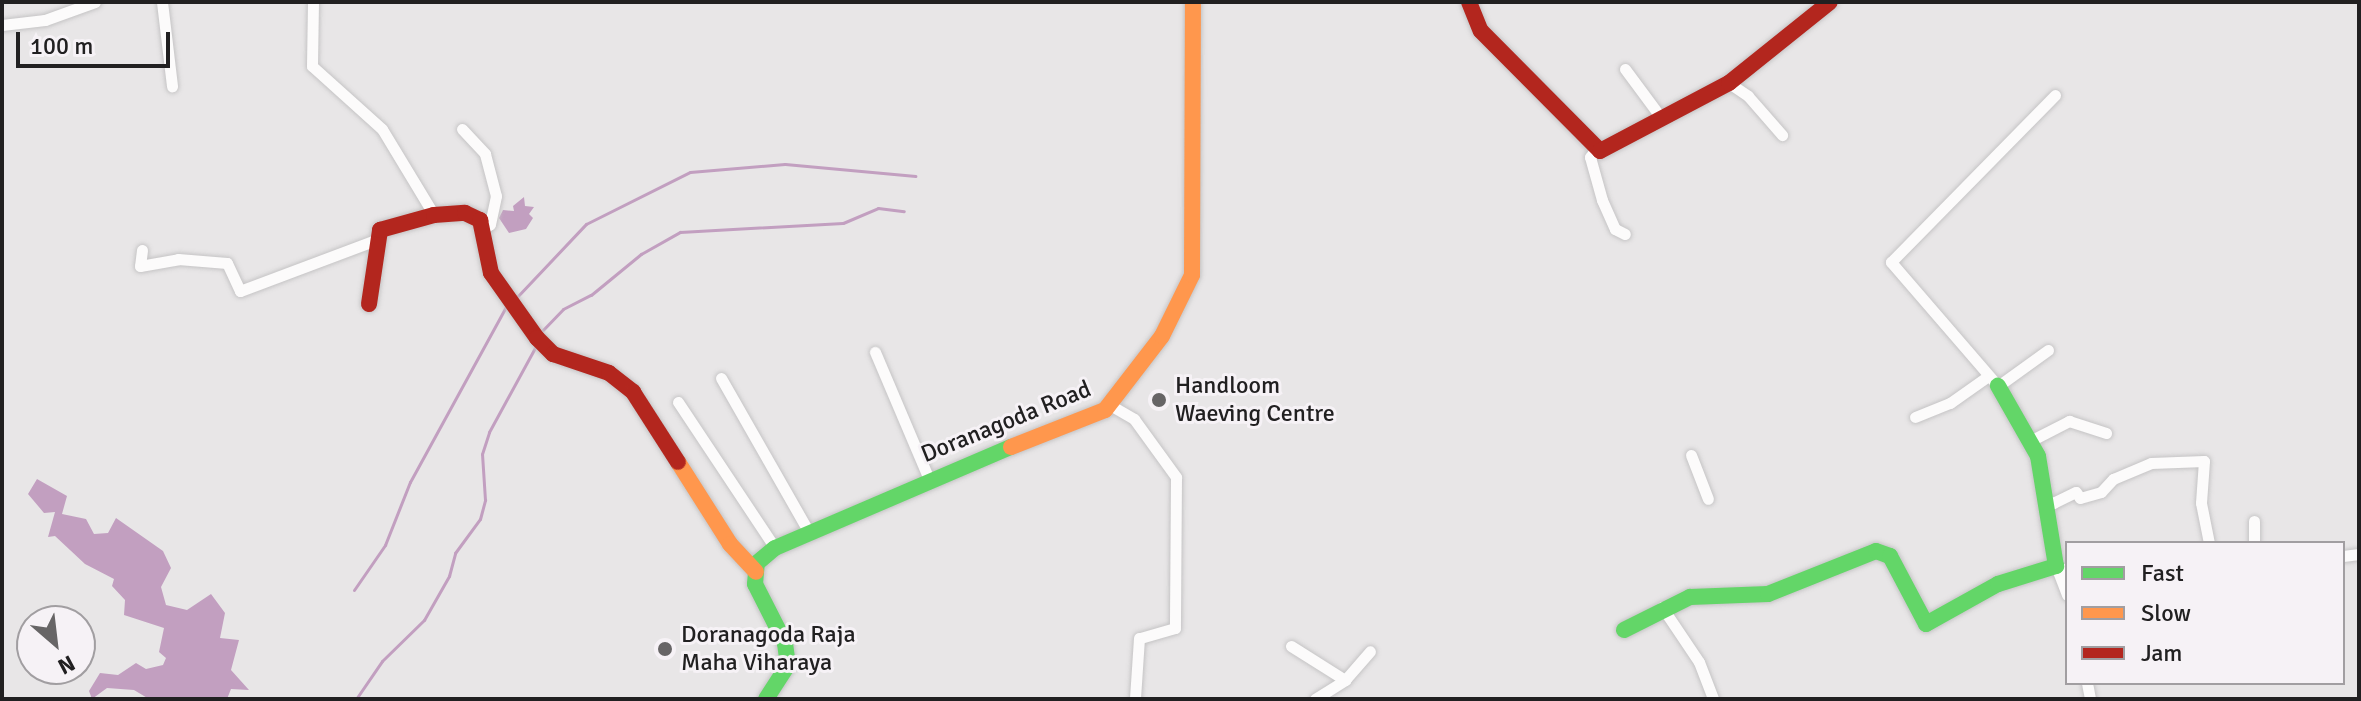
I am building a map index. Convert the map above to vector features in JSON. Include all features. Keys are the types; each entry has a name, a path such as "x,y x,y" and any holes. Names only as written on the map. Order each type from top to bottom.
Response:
{"street":[{"path":"2,25 45,20 95,2"},
{"path":"162,2 172,86"},
{"path":"313,2 312,66 382,129 434,215"},
{"name":"Doranagoda Road","path":"756,572 757,563 775,548 929,479 1087,419 1110,405 1162,336 1192,275 1196,252 1189,182 1193,2"},
{"path":"1469,2 1481,31 1548,94 1600,151 1729,83 1830,2"},
{"path":"1625,69 1662,119"},
{"path":"1729,83 1748,96 1782,135"},
{"path":"1624,630 1662,607 1690,597 1768,594 1876,551 1890,556 1926,624 1986,590 2061,568 2032,440 1992,382 1891,257 2055,95"},
{"path":"462,129 485,154 496,196 490,224 483,229"},
{"path":"1596,149 1590,157 1602,200 1615,229 1625,234"},
{"path":"369,304 376,240 380,230 434,215 465,213 480,220 484,259 537,338 553,354 609,373 633,392 730,544 756,572 755,584 785,643 788,665 766,699"},
{"path":"142,250 140,266 178,259 227,263 240,291 316,258 376,240"},
{"path":"1915,417 1992,382 2048,350"},
{"path":"875,352 929,479"},
{"path":"721,378 809,532"},
{"path":"678,402 775,548"},
{"path":"1110,405 1134,419 1176,477 1179,525 1175,628 1139,638 1135,699"},
{"path":"2032,440 2069,421 2106,433"},
{"path":"1691,455 1708,499"},
{"path":"2043,499 2053,503 2076,492 2080,498 2101,492 2113,479 2151,463 2204,461 2201,503 2209,541"},
{"path":"2254,521 2254,541"},
{"path":"1662,607 1699,662 1713,699"},
{"path":"1291,646 1345,680"},
{"path":"1315,699 1345,680 1370,651"}],"shaded area":[{"path":"524,197 525,206 534,207 529,214 533,218 526,229 509,233 499,218 503,210 514,211 513,206"},
{"path":"37,479 67,496 62,514 86,519 94,534 108,533 116,518 163,551 171,568 161,587 166,605 187,610 211,594 225,613 220,638 239,640 231,670 249,690 231,689 227,699 149,699 134,690 107,688 92,699 89,691 96,685 100,673 118,675 136,663 146,669 163,665 166,658 159,652 164,628 124,615 125,600 112,586 114,579 85,564 55,536 48,537 55,512 44,513 28,494"}],"waterway":[{"path":"516,298 586,224 690,172 785,164 915,176"},
{"path":"540,333 563,309 591,295 641,254 680,232 843,223 878,208 904,211"},
{"path":"354,590 385,545 410,482 507,305"},
{"path":"356,699 382,661 424,620 449,576 455,553 480,519 485,500 482,454 489,432 537,344"}],"traffic: fast":[{"path":"1624,630 1690,597 1768,594 1876,551 1890,556 1926,624 1998,584 2056,566 2038,456 1998,386"},
{"path":"766,699 788,665 785,643 755,584 757,563 775,548 1011,447"}],"traffic: slow":[{"path":"1011,447 1105,410 1162,336 1192,275 1193,2"},
{"path":"678,462 730,544 756,572"}],"traffic: jam":[{"path":"1469,2 1481,31 1600,151 1729,83 1830,2"},
{"path":"369,304 380,230 434,215 465,213 480,220 491,273 537,338 553,354 609,373 633,392 678,462"}],"place":[{"name":"Handloom Waeving Centre","path":"1159,400"},
{"name":"Doranagoda Raja Maha Viharaya","path":"665,649"}]}
